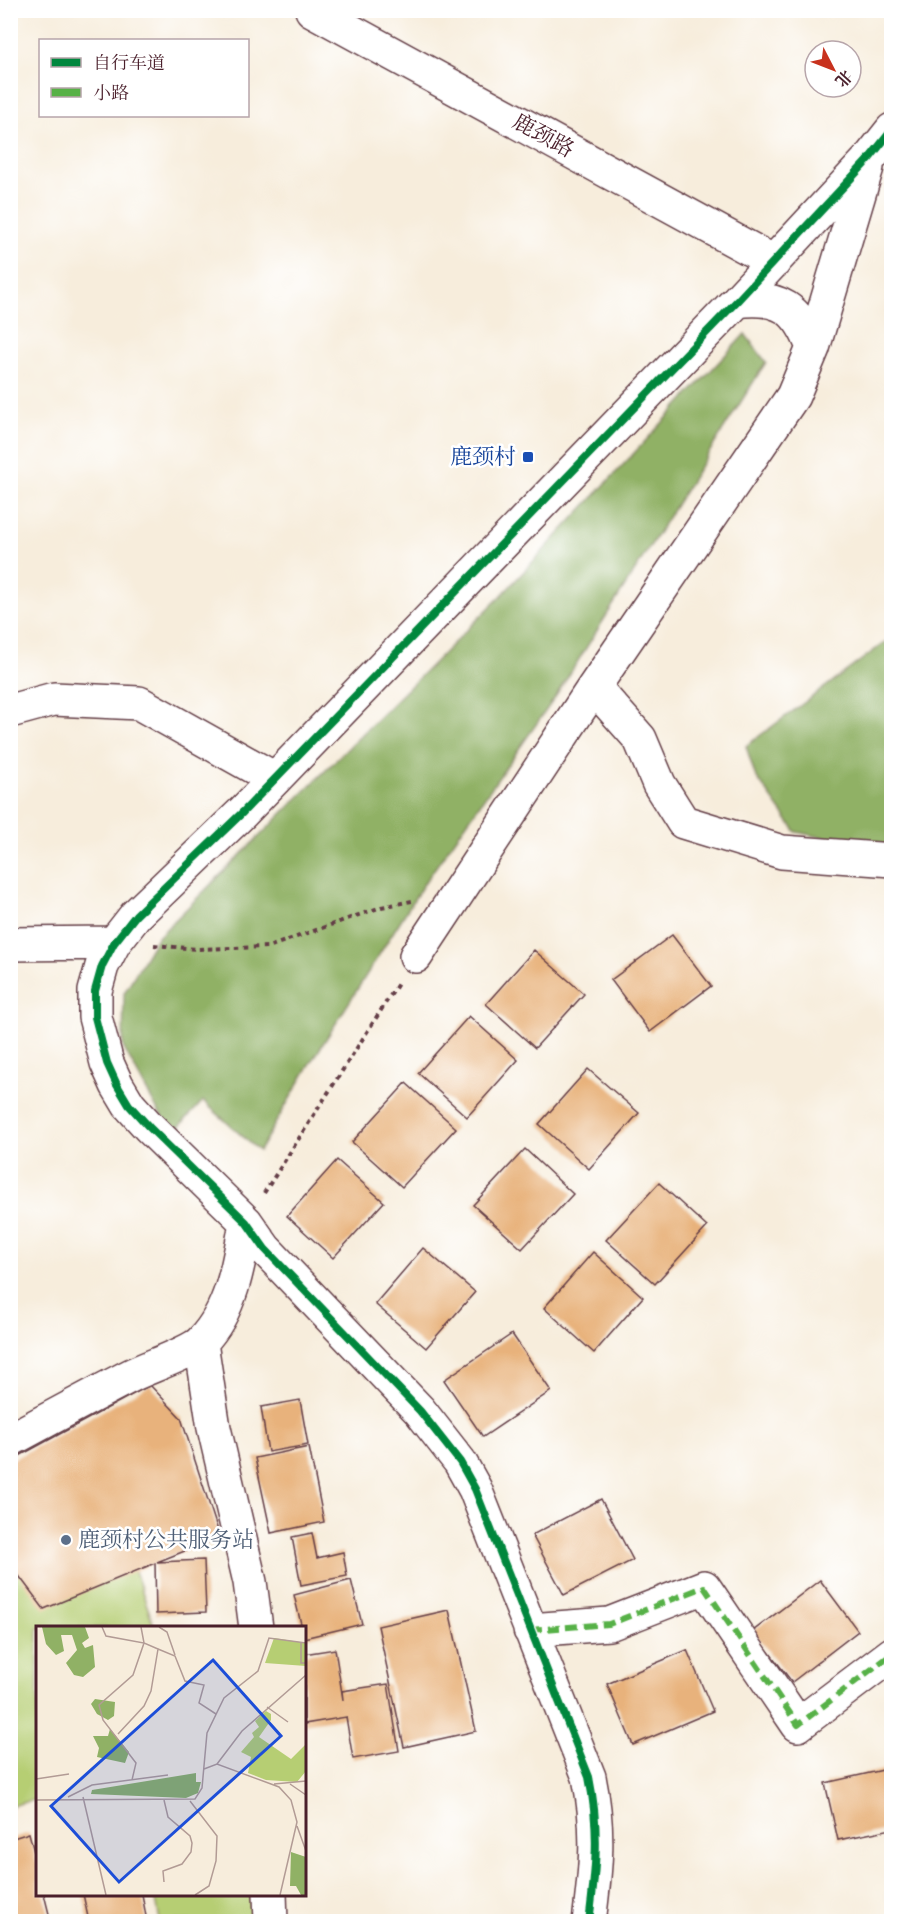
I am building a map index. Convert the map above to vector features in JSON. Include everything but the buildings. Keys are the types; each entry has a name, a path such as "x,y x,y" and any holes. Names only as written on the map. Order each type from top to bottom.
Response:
{"street":[{"name":"鹿颈路","path":"312,10 774,262"},
{"path":"589,1922 598,1857 597,1816 589,1777 475,1489 460,1462 420,1411 265,1249 246,1222 129,1105 107,1063 95,1017 95,991 114,943 136,915 275,779 737,301 869,159 891,130"},
{"path":"416,956 594,687 793,396 813,348 869,159"},
{"path":"737,301 764,299 791,310 807,332 813,348"},
{"path":"594,687 640,739 659,784 683,822 782,852 891,860"},
{"path":"10,711 54,699 139,703 275,779"},
{"path":"10,944 114,943"},
{"path":"10,1440 132,1376 201,1343 216,1322 229,1297 239,1262 246,1222"},
{"path":"201,1343 214,1428 250,1582 255,1626"},
{"path":"530,1630 609,1624 704,1587 798,1725 891,1653"},
{"path":"270,1896 271,1922"}],"path":[{"path":"114,943 196,949 268,946 381,907 460,892"},
{"path":"246,1222 416,956"}],"green space":[{"path":"745,334 766,362 554,699 423,885 309,1066 259,1151 203,1101 175,1131 158,1111 123,1047 124,993 156,939 500,597"},
{"path":"891,638 891,851 796,832 755,775 746,746"},
{"path":"10,1564 135,1571 153,1626 36,1626 36,1799 11,1806"},
{"path":"155,1896 251,1896 251,1921 160,1921"}],"marked path":[{"path":"530,1630 609,1624 704,1587 798,1725 892,1654"}],"cycle path":[{"path":"589,1922 596,1849 595,1815 589,1777 475,1489 460,1462 420,1411 265,1249 246,1222 129,1105 107,1063 95,1017 95,991 102,966 114,943 136,915 243,812 737,301 869,159 892,130"}],"place":[{"name":"鹿颈村","path":"528,457"},
{"name":"鹿颈村公共服务站","path":"66,1540"}]}
